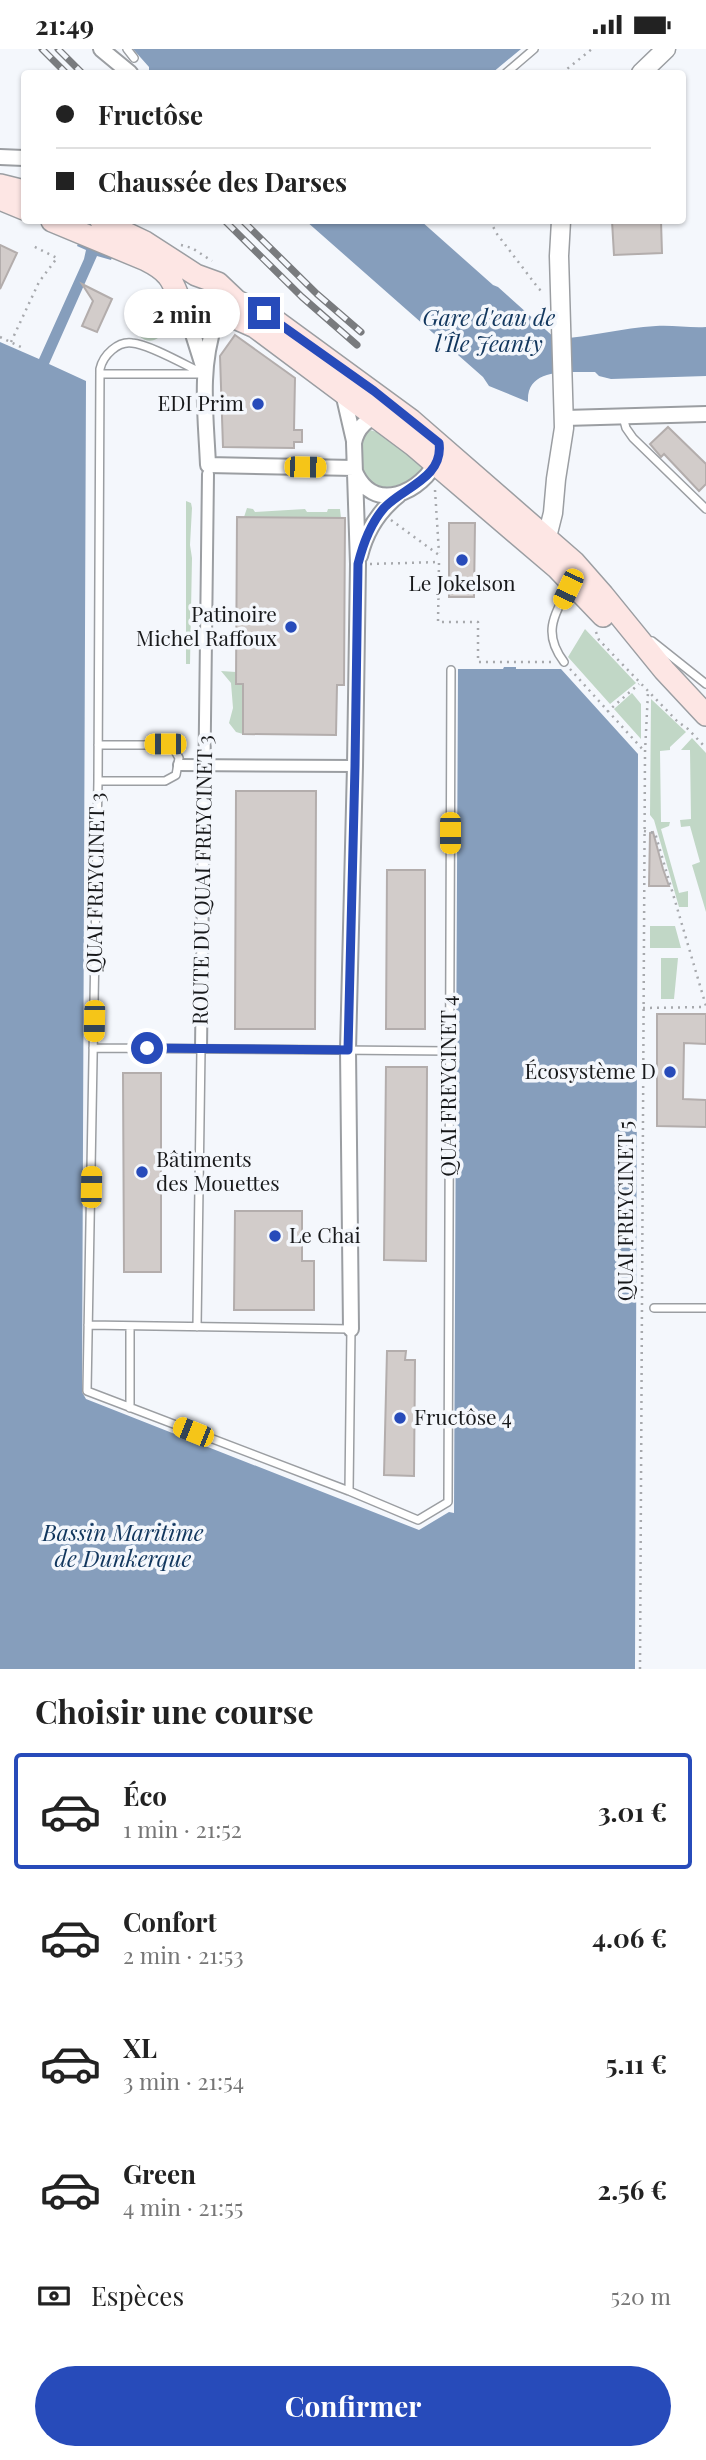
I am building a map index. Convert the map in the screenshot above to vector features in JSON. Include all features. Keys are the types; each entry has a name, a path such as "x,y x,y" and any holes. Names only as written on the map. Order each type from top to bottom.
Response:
{"main road":[{"path":"0,185 21,190"},
{"path":"0,199 21,208"},
{"path":"59,224 76,231 131,244 216,284 237,301 273,319 406,416 467,491 488,498"},
{"path":"105,224 167,275 185,310 198,324 237,319 255,327 375,416 437,454 603,595 664,670 706,715"},
{"path":"185,310 184,293 188,287 196,281 216,284 228,301 227,309 218,320"},
{"path":"544,546 572,583 706,733"}],"street":[{"path":"101,49 126,70"},
{"path":"644,70 666,49"},
{"path":"0,157 21,157"},
{"path":"544,546 553,513 565,418 560,305 561,224"},
{"name":"ROUTE DU QUAI FREYCINET 3","path":"185,310 204,374"},
{"name":"ROUTE DU QUAI FREYCINET 3","path":"201,1049 208,470 204,374 209,340 218,320"},
{"path":"342,391 354,443 358,564 348,1050 351,1329"},
{"path":"565,418 706,414"},
{"path":"354,443 358,430 375,416 406,416"},
{"path":"415,486 437,454"},
{"path":"208,470 354,468"},
{"path":"354,468 364,485 375,493 389,496 415,486 436,482 467,491"},
{"path":"358,564 368,535 381,513 401,493"},
{"path":"179,765 355,766"}],"lane":[{"path":"127,49 134,58"},
{"path":"510,70 534,49"},
{"path":"131,342 204,374 100,375 107,355 121,345 131,342"},
{"name":"QUAI FREYCINET 3","path":"100,375 98,781 87,1391 130,1408"},
{"path":"623,417 633,438 706,509"},
{"path":"564,662 553,645 550,632 572,583"},
{"path":"603,595 666,654 706,684"},
{"name":"QUAI FREYCINET 4","path":"349,1491 418,1520 448,1502 451,670"},
{"path":"98,745 165,744 177,752 179,765 176,775 165,781 98,781"},
{"path":"93,1048 449,1051"},
{"name":"ROUTE DU QUAI FREYCINET 3","path":"197,1327 201,1049"},
{"path":"654,1308 706,1308"},
{"path":"88,1325 351,1329 349,1491 130,1408 130,1326"}],"path":[{"path":"566,70 592,49"},
{"path":"492,224 539,289 560,305"},
{"path":"11,342 39,282 57,258 33,246"},
{"path":"0,337 21,347"},
{"path":"435,490 439,555 438,622 478,622 478,662 564,662 645,752"},
{"path":"381,513 439,555"},
{"path":"358,564 439,562"},
{"path":"599,640 706,748"},
{"path":"607,712 640,683"},
{"name":"QUAI FREYCINET 5","path":"640,1669 644,831 648,692"},
{"path":"643,1008 706,1007 655,832 644,831"}],"green space":[{"path":"133,306 140,307 144,313 153,312 161,317 165,329 158,338 148,341 144,339 135,326 127,322 125,312"},
{"path":"367,430 381,434 396,444 422,467 421,475 391,487 382,487 367,479 361,456 362,442"},
{"path":"186,501 191,503 192,508 190,664 186,664"},
{"path":"247,508 255,512 305,509 307,512 327,512 328,509 340,509 341,518 244,517"},
{"path":"585,629 636,683 610,704 568,657"},
{"path":"221,671 236,672 243,684 243,734 236,732 229,723 233,708 231,683"},
{"path":"632,693 641,704 641,739 614,709"},
{"path":"651,699 686,732 670,750 660,751 661,822 670,822 669,826 661,829 679,893 688,891 688,907 679,907 654,820 650,815"},
{"path":"692,738 706,753 706,912 692,865 700,862 690,826 681,827 680,820 691,819 690,750 681,750"},
{"path":"650,926 675,926 681,948 650,948"},
{"path":"661,958 678,958 674,999 661,999"}],"water":[{"path":"133,49 521,49 496,70 149,70"},
{"name":"Bassin Maritime de Dunkerque","path":"87,224 126,224 111,260 97,256 49,364 86,381 82,1392 86,1399 419,1530 449,1512 454,1513 458,669 561,669 638,754 635,1669 0,1669 0,342 39,359 84,259 86,250 77,246"},
{"name":"Gare d'eau de l'Île Jeanty","path":"309,224 424,224 556,339 656,326 706,327 706,376 611,379 595,372 562,372 534,382 529,390 528,402 489,386 483,377"}],"building":[{"path":"612,224 661,224 662,253 614,255"},
{"path":"0,245 17,253 0,289"},
{"path":"82,284 112,299 97,332 82,326 93,301"},
{"name":"EDI Prim","path":"235,335 295,378 294,430 302,430 302,442 294,442 294,448 223,447 220,356"},
{"path":"668,427 706,464 706,484 699,491 664,454 661,457 650,444"},
{"name":"Patinoire Michel Raffoux","path":"237,517 345,518 344,685 337,685 336,735 243,734 243,684 236,684"},
{"name":"Le Jokelson","path":"449,523 475,523 474,597 449,597"},
{"path":"236,791 316,791 315,1029 235,1029"},
{"path":"653,832 669,886 649,886 650,833"},
{"path":"387,870 425,870 425,1029 386,1029"},
{"name":"Écosystème D","path":"657,1014 706,1014 706,1044 684,1043 683,1099 706,1100 706,1127 657,1126"},
{"path":"386,1067 427,1067 426,1261 384,1260"},
{"name":"Bâtiments des Mouettes","path":"123,1073 161,1073 161,1272 124,1272"},
{"name":"Le Chai","path":"235,1211 302,1211 302,1261 314,1261 314,1310 234,1310"},
{"name":"Fructôse 4","path":"387,1351 406,1351 405,1360 415,1360 414,1476 384,1475"}],"railway":[{"path":"42,49 63,70"},
{"path":"58,49 79,70"},
{"path":"228,224 302,297 357,345"},
{"path":"246,224 317,294 361,332"}],"place":[{"name":"EDI Prim","path":"258,404"},
{"name":"Le Jokelson","path":"462,560"},
{"name":"Patinoire Michel Raffoux","path":"291,627"},
{"name":"Écosystème D","path":"670,1072"},
{"name":"Bâtiments des Mouettes","path":"142,1172"},
{"name":"Le Chai","path":"275,1236"},
{"name":"Fructôse 4","path":"400,1418"}],"route":[{"path":"147,1048 348,1050 358,564 371,527 391,501 425,478 438,458 440,448 439,443 390,403 264,313"}]}
